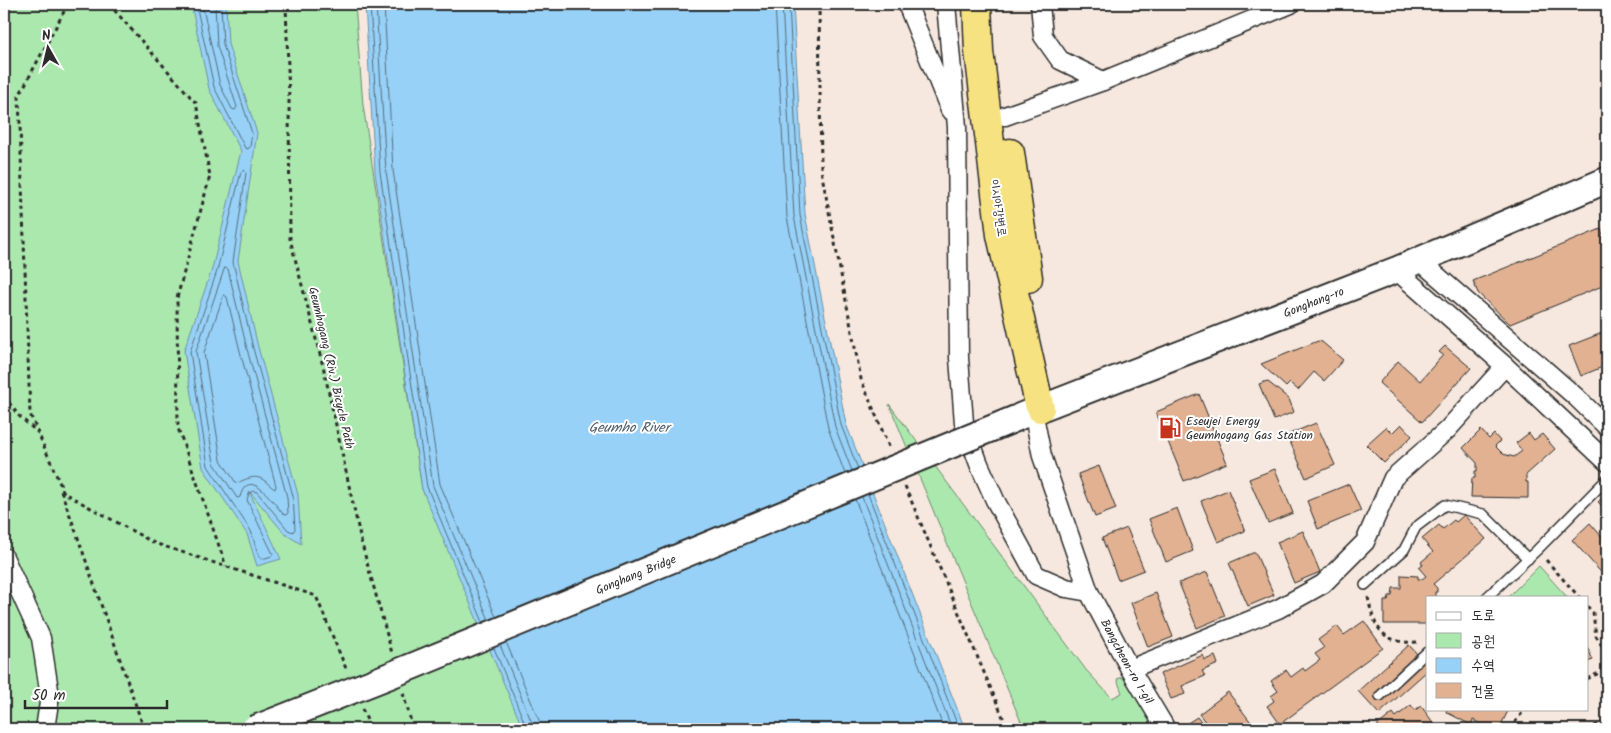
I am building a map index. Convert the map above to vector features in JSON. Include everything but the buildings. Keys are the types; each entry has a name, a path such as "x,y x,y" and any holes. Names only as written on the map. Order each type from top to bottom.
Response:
{"highway":[{"name":"이시아강변로","path":"977,4 978,51 1001,235 1037,410"},
{"name":"이시아강변로","path":"996,4 997,51 1027,274 1037,410"}],"main road":[{"name":"Gonghang-ro","path":"1037,410 1396,270 1607,180"},
{"name":"Gonghang Bridge","path":"254,729 1037,410"}],"street":[{"path":"907,4 957,127"},
{"path":"946,4 957,127 959,358 964,423 995,500 1036,574 1066,588 1089,592"},
{"path":"1040,4 1043,36 1060,60 1103,81"},
{"path":"1005,116 1103,81 1291,4"},
{"path":"1420,260 1576,397 1607,427"},
{"path":"1396,270 1505,366 1607,462"},
{"path":"1130,668 1278,609 1323,584 1365,542 1393,478 1447,430 1505,366"},
{"name":"Bangcheon-ro 1-gil","path":"1037,410 1042,456 1089,592 1166,729"},
{"path":"4,557 12,578 42,638 50,696 45,729"}],"lane":[{"path":"1488,596 1528,559 1607,479"},
{"path":"1365,585 1404,550 1416,527 1445,505 1483,514 1528,559"},
{"path":"1380,696 1426,653"}],"path":[{"path":"4,12 12,4"},
{"path":"68,4 19,96 30,414 64,493 154,543 316,596 349,676"},
{"path":"109,4 196,103 210,176 177,298 178,428 226,567"},
{"name":"Geumhogang (Riv.) Bicycle Path","path":"286,4 290,239 324,370 361,541 392,654"},
{"path":"819,4 821,170 861,379 891,452"},
{"path":"4,396 18,416 38,433 76,532 144,729"},
{"path":"902,479 1008,729"},
{"path":"1537,550 1578,596"},
{"path":"1365,585 1376,625 1387,638 1402,643 1419,642"},
{"path":"1588,607 1593,613 1596,636 1607,654"},
{"path":"1588,679 1607,670"},
{"path":"403,692 413,729"},
{"path":"360,703 371,729"},
{"path":"1510,729 1524,710"},
{"path":"1588,729 1607,721"}],"green space":[{"path":"4,4 355,4 363,105 422,489 539,729 4,729"},
{"path":"889,404 1086,670 1112,698 1122,693 1117,679 1126,676 1156,729 1024,729"},
{"path":"1539,566 1566,596 1509,596"}],"water":[{"path":"191,4 226,4 228,44 257,133 238,261 258,347 298,495 301,544 285,534 249,491 281,559 257,566 247,534 203,468 184,351 212,269 241,151 209,89"},
{"name":"Geumho River","path":"365,4 793,4 805,214 846,424 965,729 523,729 422,489 375,172"}],"place":[{"name":"Eseujei Energy Geumhogang Gas Station","path":"1170,428"}]}
